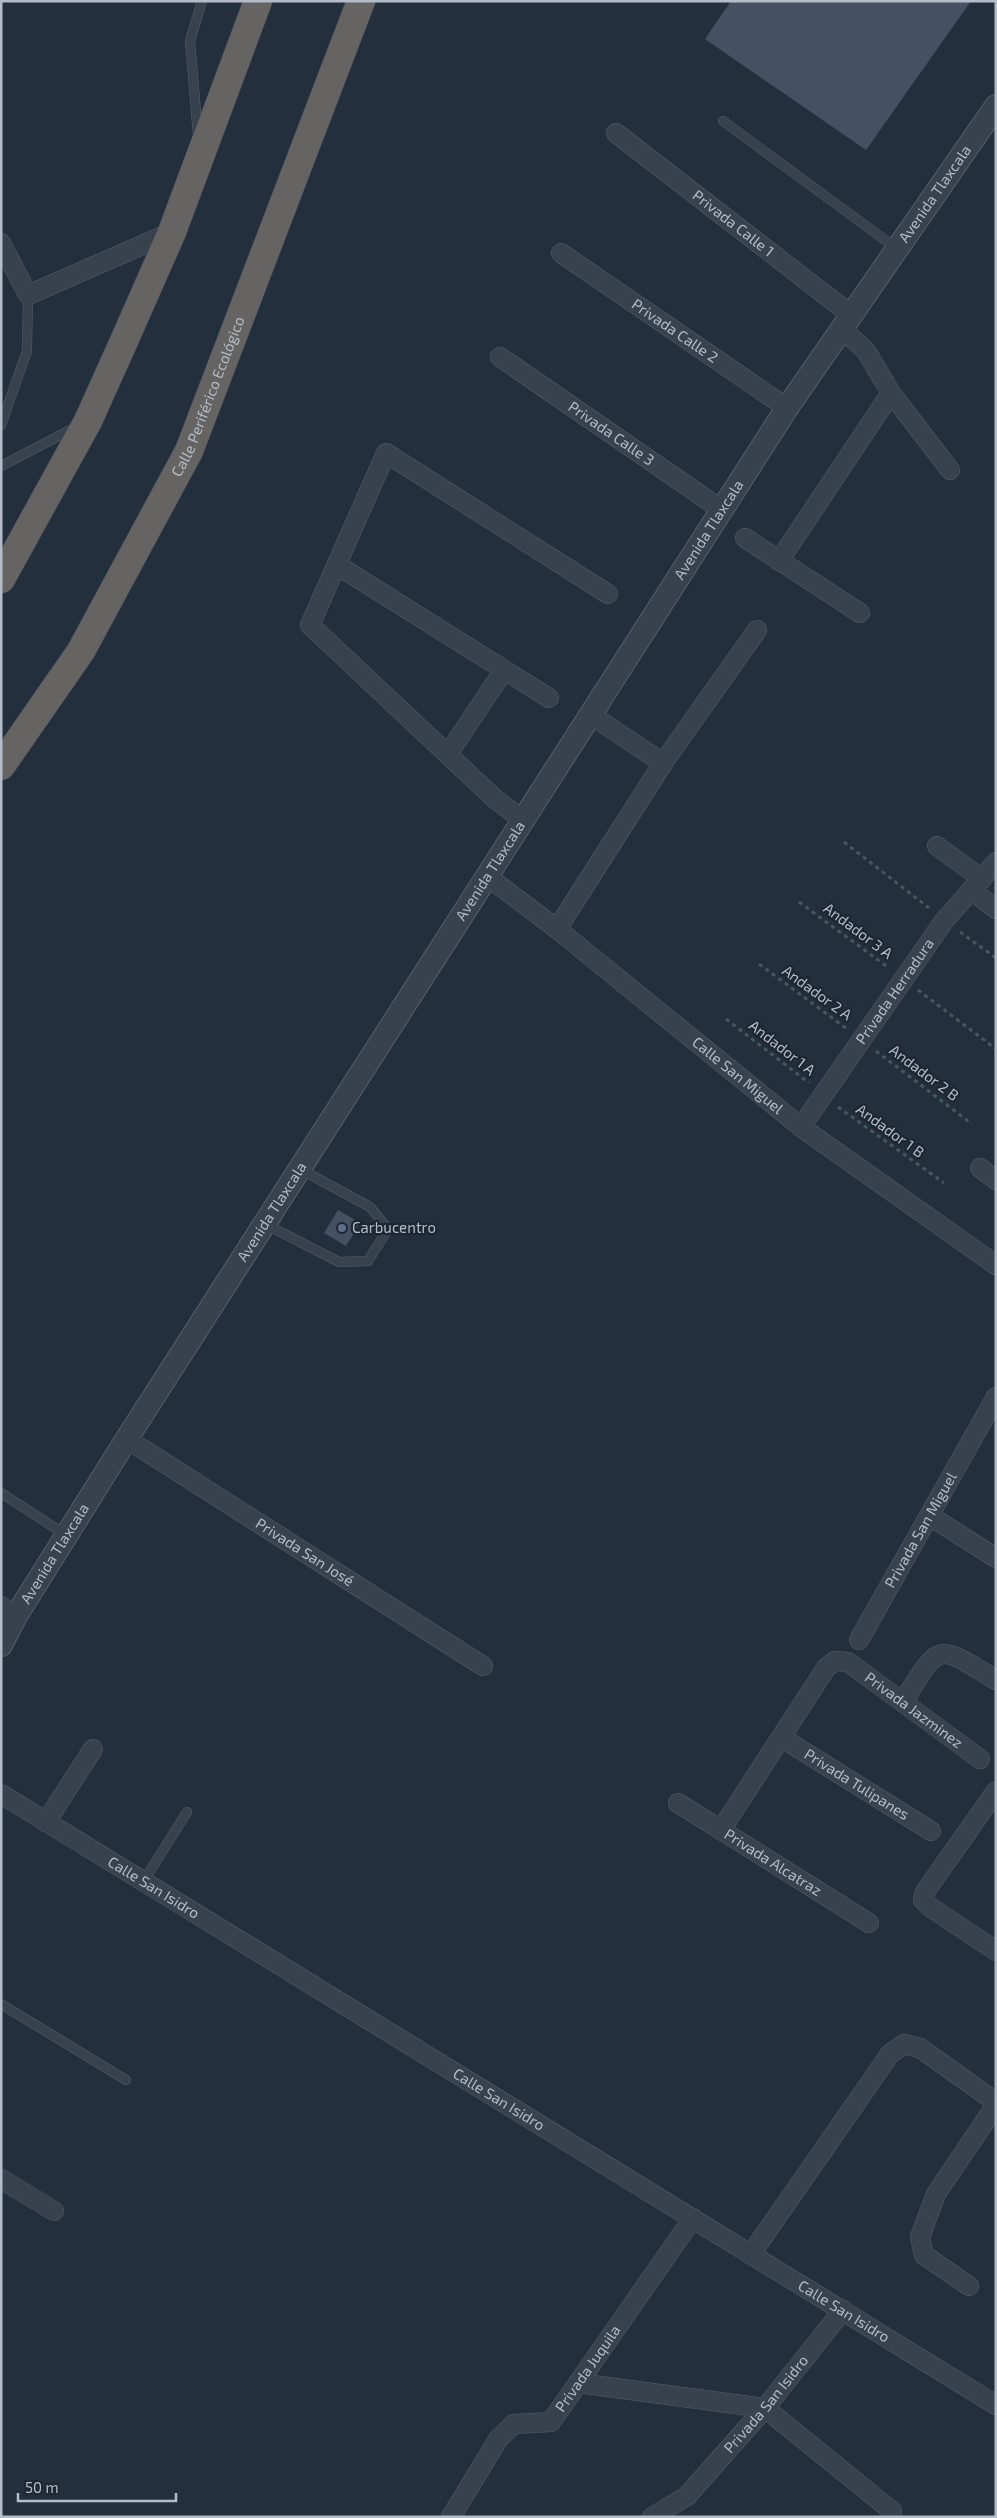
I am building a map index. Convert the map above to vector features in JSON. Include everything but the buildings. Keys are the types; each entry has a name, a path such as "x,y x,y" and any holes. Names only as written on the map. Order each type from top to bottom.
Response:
{"highway":[{"path":"1,579 88,421 172,232 258,1"},
{"name":"Calle Periférico Ecológico","path":"1,766 81,651 188,451 361,1"}],"street":[{"name":"Avenida Tlaxcala","path":"1,1645 9,1611 67,1535 787,408 996,106"},
{"name":"Privada Calle 1","path":"616,133 846,321 891,393 950,470"},
{"path":"1,243 28,295 172,232"},
{"name":"Privada Calle 2","path":"561,253 787,408"},
{"name":"Privada Calle 3","path":"500,357 722,510"},
{"path":"779,561 891,393"},
{"path":"524,820 494,798 310,624 386,453 608,594"},
{"path":"745,538 860,613"},
{"path":"337,565 549,698"},
{"path":"557,929 663,762 757,630"},
{"path":"448,754 504,670"},
{"path":"591,715 663,762"},
{"path":"937,846 977,885 996,908"},
{"name":"Privada Herradura","path":"802,1127 944,921 996,862"},
{"name":"Calle San Miguel","path":"488,877 557,929 802,1127 996,1265"},
{"path":"980,1168 996,1180"},
{"name":"Privada San Miguel","path":"859,1640 930,1516 989,1425 996,1397"},
{"name":"Privada San José","path":"126,1440 483,1666"},
{"path":"930,1516 996,1558"},
{"path":"903,1702 930,1660 942,1653 955,1655 996,1680"},
{"name":"Privada Jazminez","path":"782,1738 826,1668 835,1661 848,1662 980,1759"},
{"path":"720,1830 782,1738"},
{"name":"Privada Tulipanes","path":"782,1738 931,1831"},
{"path":"46,1822 93,1749"},
{"path":"996,1791 989,1816 925,1892 923,1900 930,1907 996,1951"},
{"name":"Calle San Isidro","path":"1,1794 996,2405"},
{"name":"Privada Alcatraz","path":"678,1803 869,1923"},
{"path":"751,2254 890,2054 904,2044 920,2048 996,2103 936,2194 920,2237 924,2255 969,2286"},
{"path":"1,2179 54,2211"},
{"name":"Privada Juquila","path":"451,2517 499,2438 514,2424 551,2422 693,2218"},
{"name":"Privada San Isidro","path":"652,2517 688,2496 765,2408 843,2310"},
{"path":"578,2383 765,2408 892,2511"}],"lane":[{"path":"200,154 190,41 202,1"},
{"path":"723,121 897,248"},
{"path":"1,425 27,351 28,295"},
{"path":"1,466 88,421"},
{"path":"265,1224 339,1262 368,1261 388,1229 370,1207 300,1169"},
{"path":"1,1493 67,1535"},
{"path":"143,1882 187,1812"},
{"path":"1,2004 126,2080"}],"path":[{"path":"844,842 944,921 996,958"},
{"name":"Andador 3 A","path":"799,902 996,1049"},
{"name":"Andador 2 A","path":"759,964 862,1040"},
{"name":"Andador 1 A","path":"726,1019 825,1096"},
{"name":"Andador 2 B","path":"862,1040 972,1124"},
{"name":"Andador 1 B","path":"825,1096 944,1183"}],"place":[{"name":"Carbucentro","path":"342,1228"}]}
